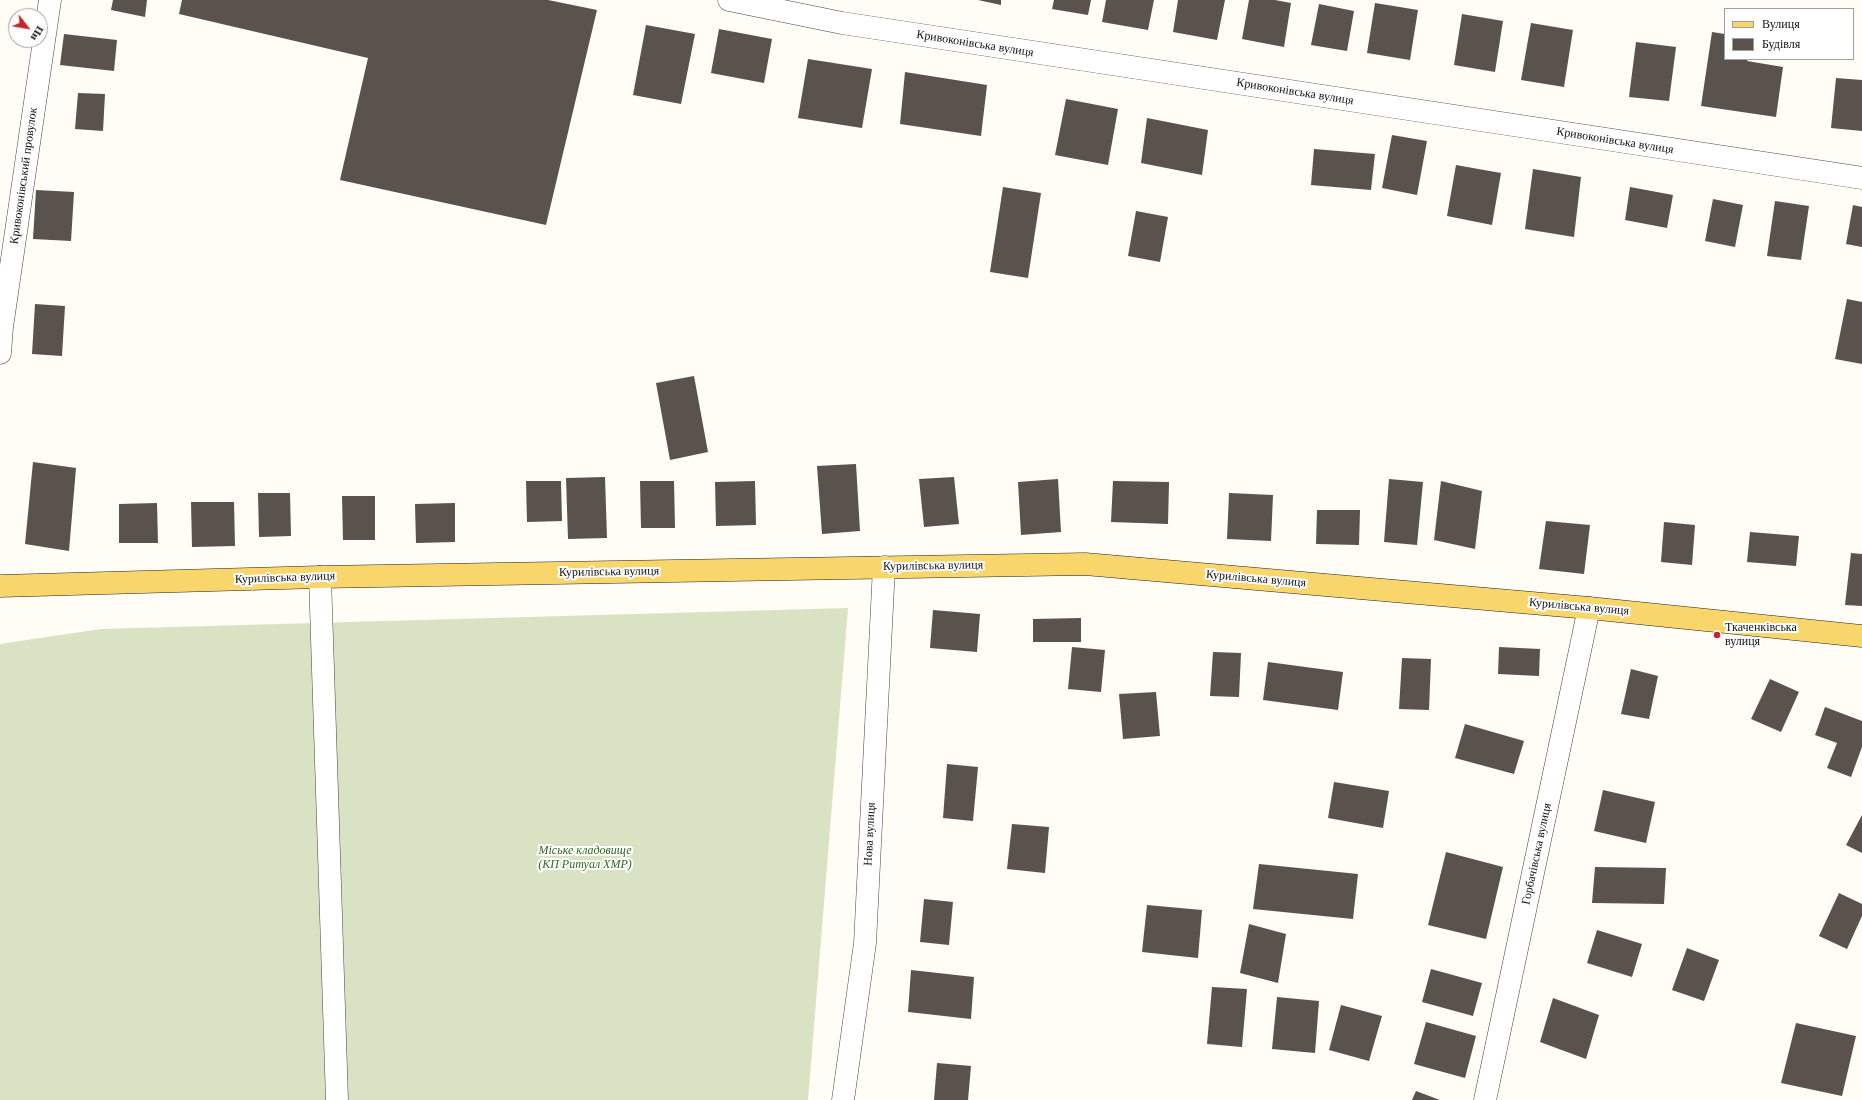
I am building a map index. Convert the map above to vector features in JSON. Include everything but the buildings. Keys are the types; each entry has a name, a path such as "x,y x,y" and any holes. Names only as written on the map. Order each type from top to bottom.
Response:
{"main road":[{"name":"Курилівська вулиця","path":"0,586 320,577 884,566 1085,564 1589,608 1862,636"}],"street":[{"name":"Кривоконівський провулок","path":"0,353 1,327 50,0"},
{"name":"Кривоконівська вулиця","path":"729,0 842,23 1862,178"},
{"name":"Нова вулиця","path":"843,1100 865,943 884,566"},
{"path":"320,577 337,1100"},
{"name":"Горбачівська вулиця","path":"1485,1100 1589,608"}],"green space":[{"name":"Міське кладовище (КП Ритуал ХМР)","path":"848,608 808,1100 0,1100 0,644 101,629"}],"place":[{"name":"Ткаченківська вулиця","path":"1717,635"}]}
